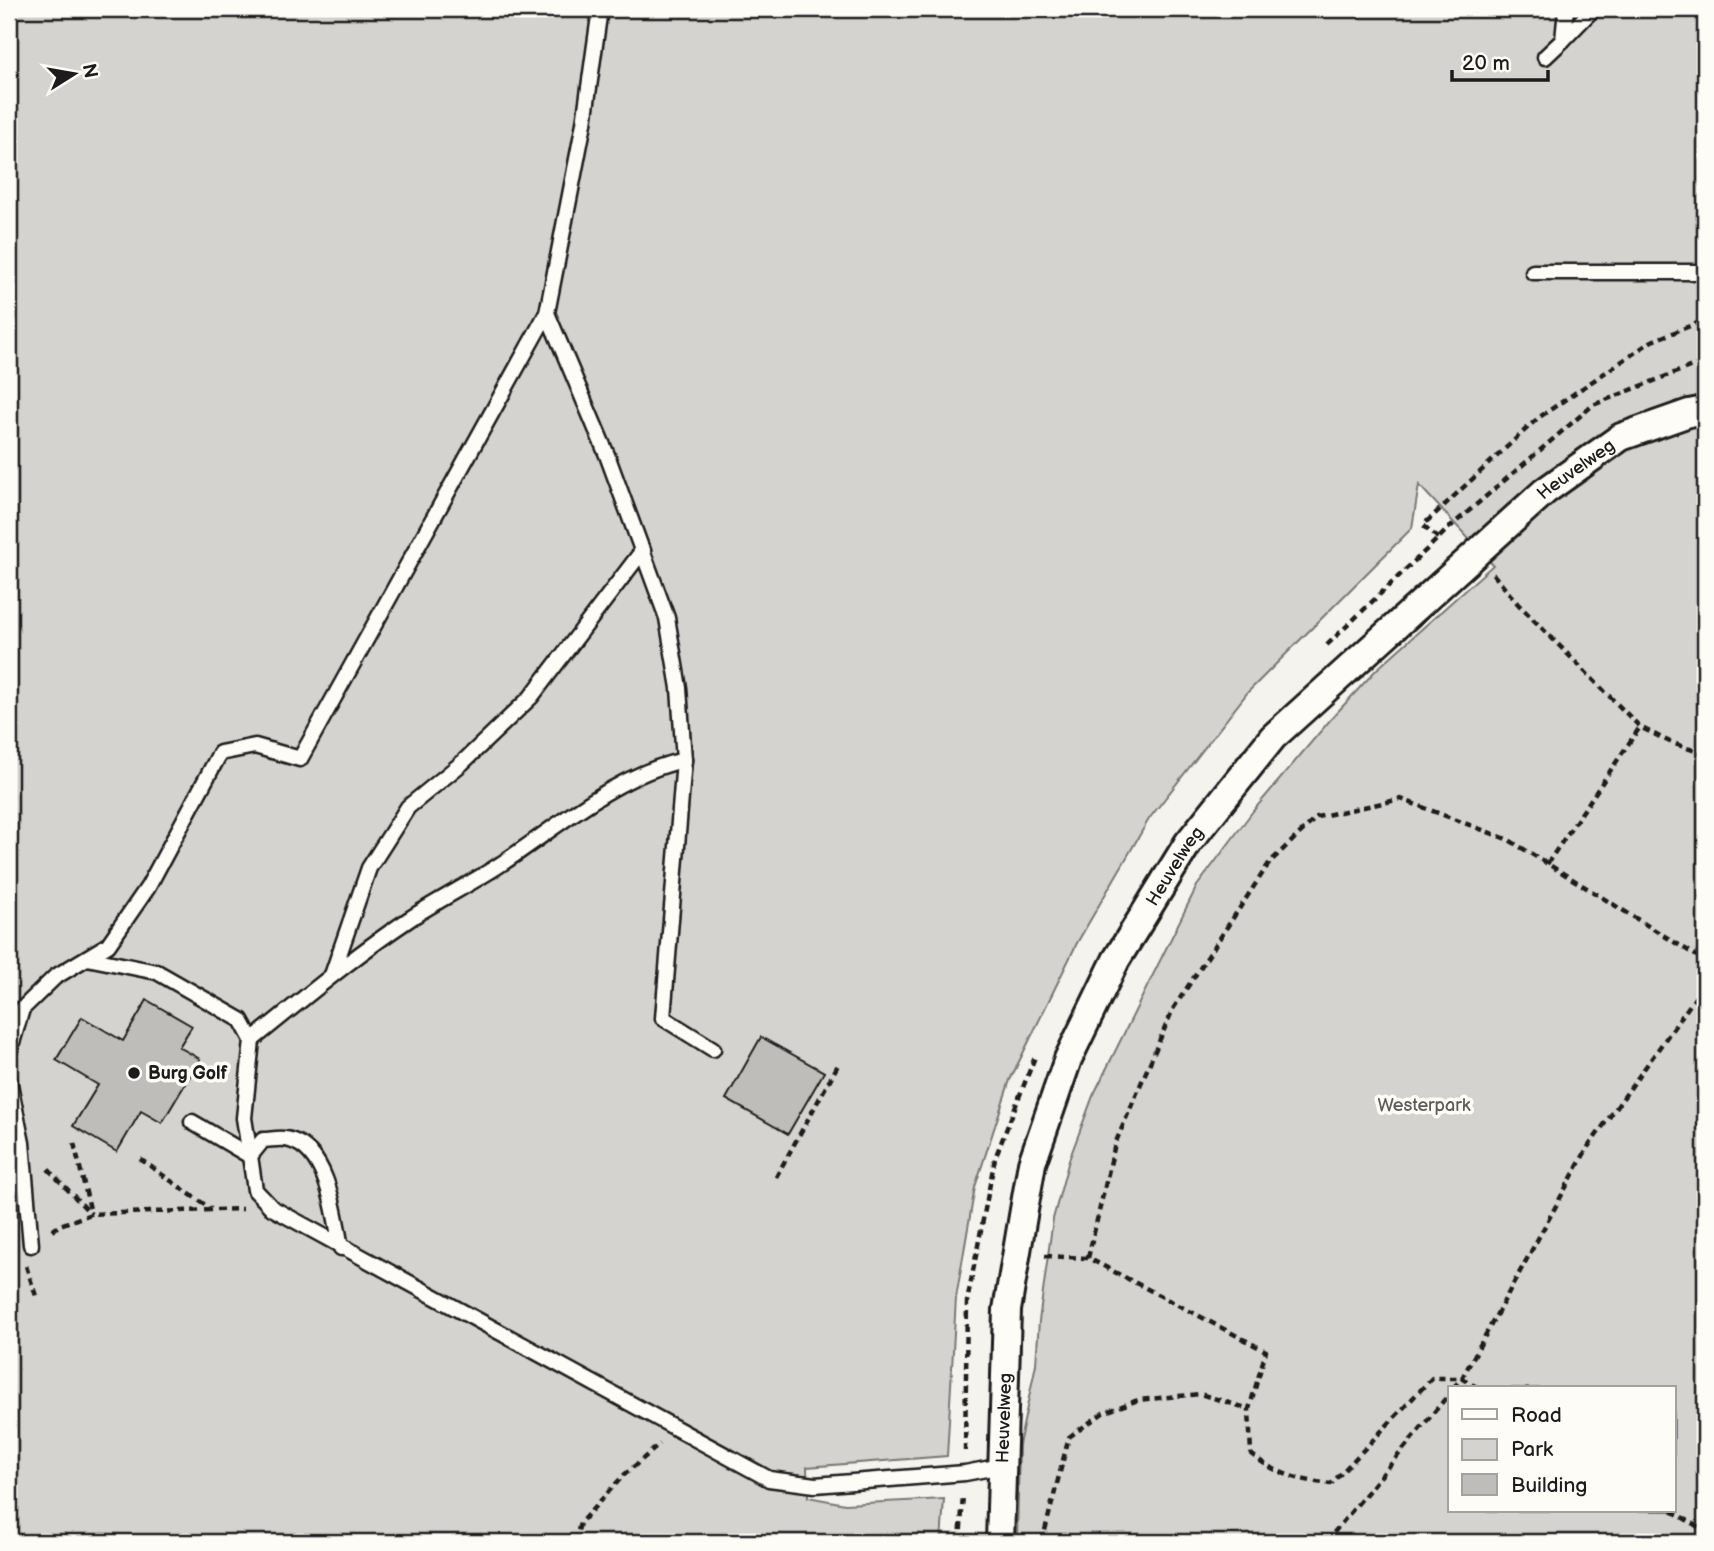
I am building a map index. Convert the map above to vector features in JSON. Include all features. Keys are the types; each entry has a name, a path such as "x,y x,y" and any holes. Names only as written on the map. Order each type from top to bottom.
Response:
{"street":[{"name":"Heuvelweg","path":"1000,1542 1007,1310 1032,1163 1068,1059 1116,960 1188,843 1273,737 1545,491 1620,437 1705,410"}],"lane":[{"path":"9,1053 22,1009 55,977 108,945 148,887 220,753 255,746 300,759 547,313 584,122 600,9"},
{"path":"1563,40 1566,9"},
{"path":"1545,57 1593,9"},
{"path":"1533,272 1705,272"},
{"path":"547,313 607,455 667,618 678,688 684,760 663,1018 713,1049"},
{"path":"332,975 369,868 408,807 462,763 531,697 643,550"},
{"path":"252,1040 332,975 409,919 503,863 582,806 656,766 684,760"},
{"path":"87,958 157,972 241,1020 252,1040 244,1118 255,1190 272,1208 341,1248 769,1479 815,1485 965,1473 1002,1466"},
{"path":"9,1080 22,1143 31,1245"},
{"path":"192,1122 250,1156"},
{"path":"250,1156 263,1140 289,1139 311,1151 330,1192 341,1248"}],"path":[{"path":"1705,320 1653,341 1538,418 1423,525 1438,538 1450,527 1518,604 1640,727 1672,743 1705,754"},
{"path":"1547,864 1640,727"},
{"path":"1088,1258 1115,1143 1173,1009 1270,862 1317,817 1402,799 1509,840 1705,961"},
{"path":"1455,1386 1462,1378 1588,1147 1705,984"},
{"path":"776,1177 838,1065"},
{"path":"22,1143 91,1214 272,1208"},
{"path":"74,1143 91,1214"},
{"path":"140,1159 212,1210"},
{"path":"1016,1255 1088,1258 1266,1352 1250,1409 1251,1454 1267,1466 1298,1480 1331,1484 1432,1378 1462,1378 1475,1386"},
{"path":"25,1263 36,1296"},
{"path":"1042,1542 1069,1437 1103,1413 1138,1400 1200,1394 1250,1409"},
{"path":"1326,1542 1448,1395"},
{"path":"575,1542 580,1524 623,1476 676,1430"},
{"path":"1674,1512 1705,1531"}],"green space":[{"name":"Westerpark","path":"9,9 1705,9 1705,1542 1017,1542 1019,1445 1036,1364 1053,1219 1069,1160 1093,1096 1197,886 1253,811 1376,670 1493,565 1419,485 1412,528 1248,692 1149,819 1077,943 1010,1080 975,1187 956,1298 947,1456 807,1467 808,1497 845,1504 944,1499 941,1542 9,1542"}],"building":[{"name":"Burg Golf","path":"147,1000 192,1026 179,1047 200,1059 162,1123 141,1111 117,1152 73,1126 98,1085 56,1060 82,1017 123,1041"},
{"path":"761,1037 824,1072 788,1134 726,1099"}],"place":[{"name":"Burg Golf","path":"134,1073"}]}
